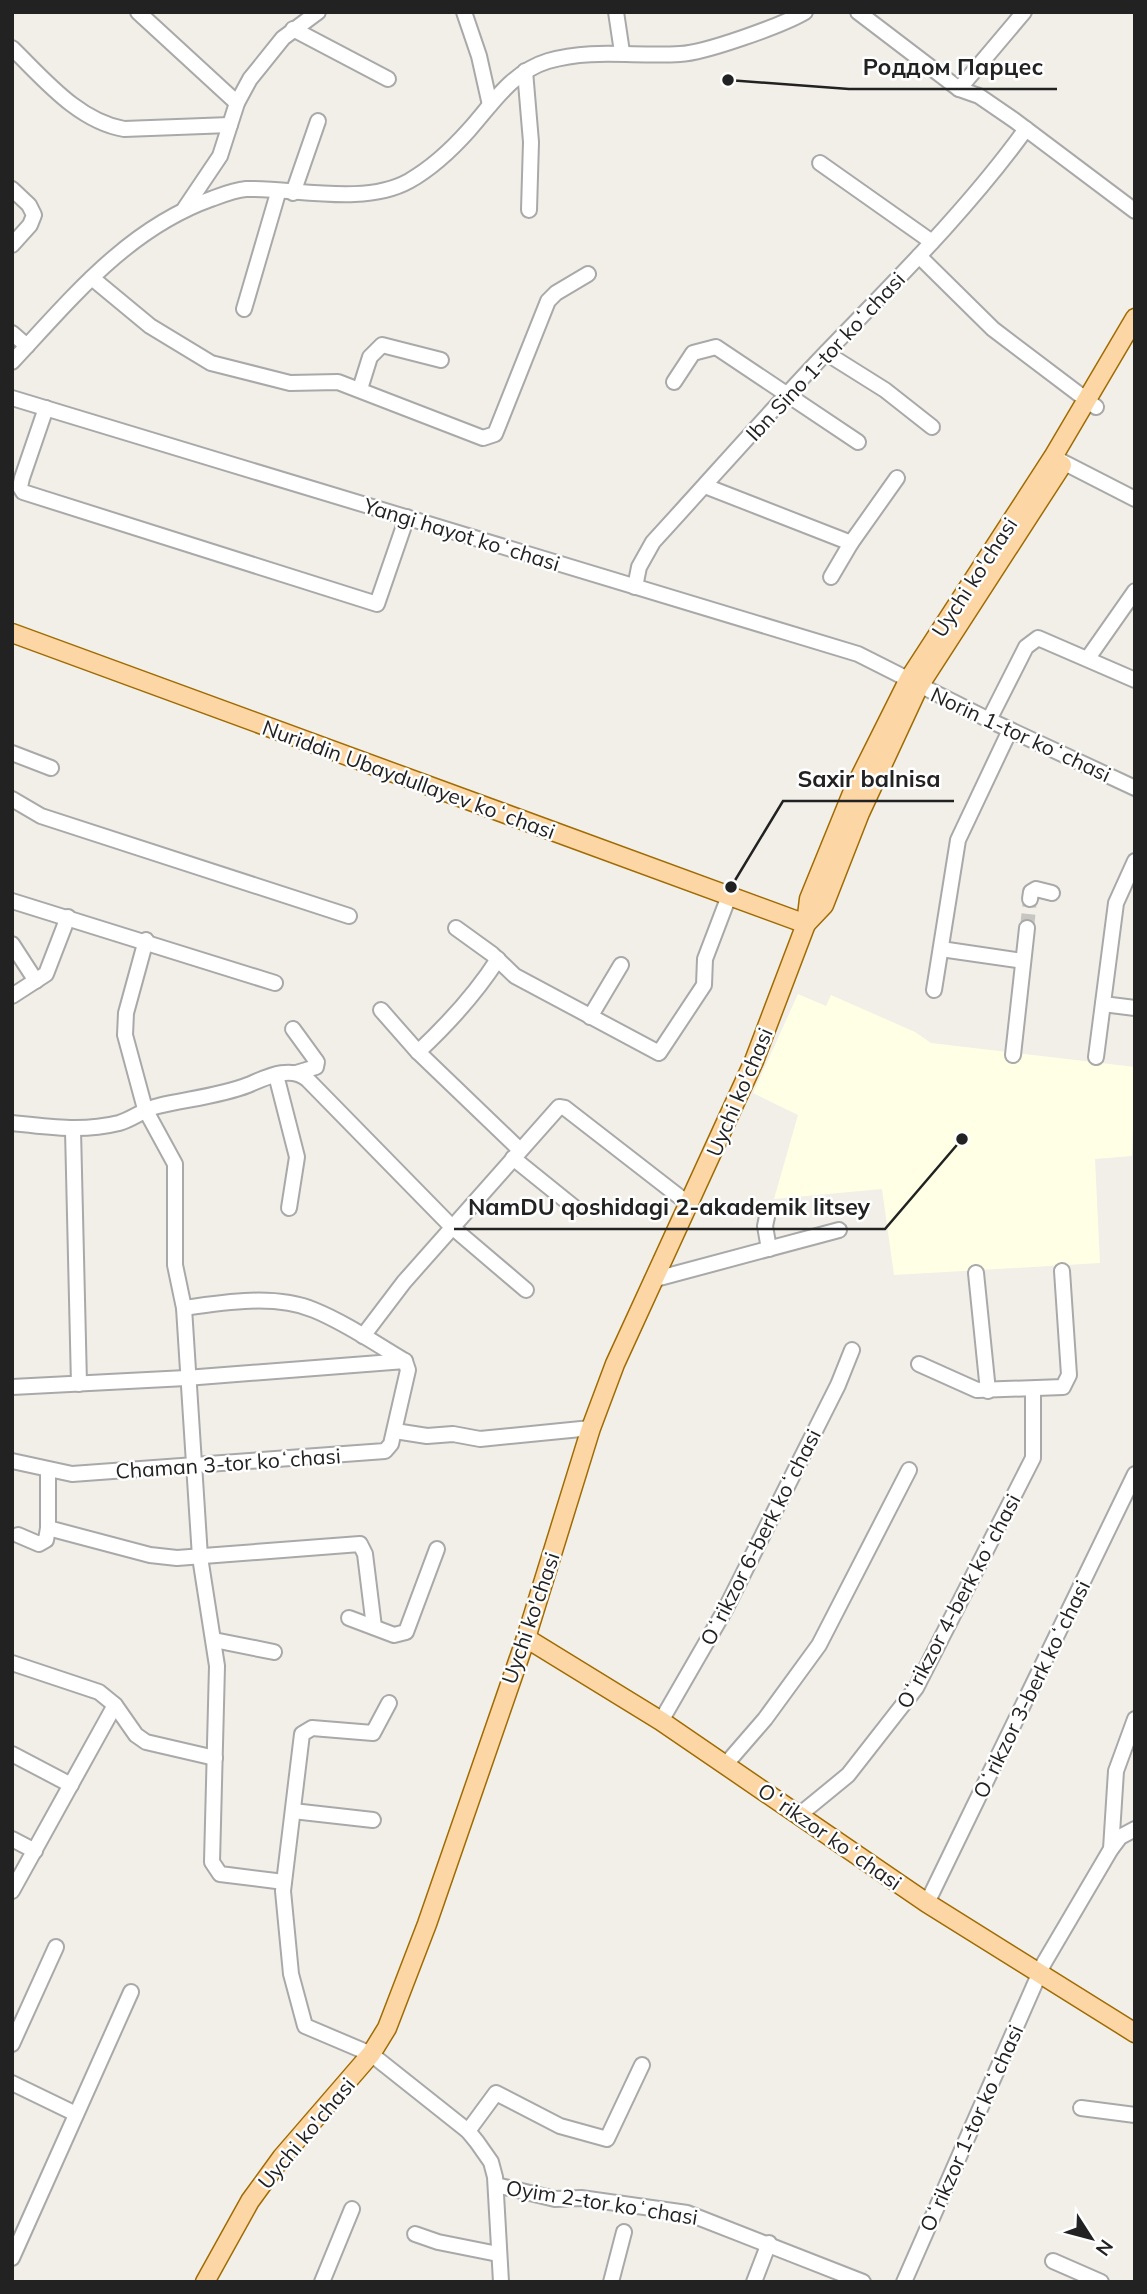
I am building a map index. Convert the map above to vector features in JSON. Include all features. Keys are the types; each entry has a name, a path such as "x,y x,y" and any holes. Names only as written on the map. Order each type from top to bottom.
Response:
{"main road":[{"name":"Uychi ko'chasi","path":"1092,404 1135,318"},
{"name":"Uychi ko'chasi","path":"205,2282 250,2201 282,2157 371,2054 398,2003 526,1638 591,1428 652,1280 690,1205 754,1061 806,925 809,899 853,791 914,682 1135,341"},
{"name":"Nuriddin Ubaydullayev koʻchasi","path":"12,633 806,925"},
{"name":"Oʻrikzor koʻchasi","path":"526,1638 661,1721 927,1903 1135,2033"}],"street":[{"path":"138,12 237,103"},
{"path":"287,12 296,27 388,79"},
{"path":"185,208 214,167 237,103 266,57 296,27 318,12"},
{"path":"464,12 479,56 489,105"},
{"path":"616,12 622,52"},
{"path":"12,362 92,278 148,229 185,208 243,189 286,193 370,192 397,186 421,173 468,132 489,105 525,71 569,57 622,52 681,55 771,27 805,12"},
{"path":"858,12 959,89 979,96 1135,211"},
{"path":"959,89 1024,12"},
{"path":"12,48 72,104 108,126 124,129 230,125"},
{"path":"525,71 531,142 529,210"},
{"path":"244,309 286,193 318,121"},
{"name":"Ibn Sino 1-tor koʻchasi","path":"635,587 639,567 653,542 785,396 932,242 999,167 1026,129"},
{"path":"820,163 932,242"},
{"path":"12,189 29,205 34,215 30,225 12,246"},
{"path":"919,256 993,329 1092,404"},
{"path":"92,278 159,333 211,363 290,383 326,380 360,389 483,438 490,438 495,434 548,301 556,293 588,274"},
{"path":"12,333 27,346"},
{"path":"360,389 370,357 382,345 442,360"},
{"path":"674,382 693,353 716,347 785,396 858,442"},
{"path":"826,353 885,390 932,428"},
{"name":"Yangi hayot koʻchasi","path":"12,398 808,637 858,654 914,682"},
{"path":"46,408 22,478 23,492 377,604 407,517"},
{"path":"1058,460 1135,499"},
{"path":"831,577 851,543 897,478"},
{"path":"705,486 851,543"},
{"path":"1088,658 1135,591"},
{"path":"989,720 1031,640 1045,639 1135,680"},
{"name":"Norin 1-tor koʻchasi","path":"914,682 1135,788"},
{"path":"934,990 958,840 1010,730"},
{"path":"12,753 51,768"},
{"path":"12,799 41,816 349,916"},
{"path":"1096,1057 1116,904 1135,861"},
{"path":"1030,899 1031,892 1036,890 1052,893"},
{"path":"456,928 498,959 515,976 656,1053 662,1052 704,985 705,960 729,896"},
{"path":"12,901 146,940 275,983"},
{"path":"12,996 36,981 50,968 68,917"},
{"path":"1013,1055 1027,928"},
{"path":"146,940 124,1024 145,1109 175,1164 175,1265 184,1308 186,1378 200,1557 214,1640 213,1866 223,1875 284,1882"},
{"path":"12,944 36,981"},
{"path":"941,949 1023,961"},
{"path":"418,1052 470,1000 498,959"},
{"path":"590,1017 621,965"},
{"path":"1103,1004 1135,1008"},
{"path":"381,1010 430,1067 575,1208"},
{"path":"12,1123 73,1130 124,1122 145,1109 241,1087 276,1075 296,1073 318,1064 293,1029"},
{"path":"296,1073 308,1080 452,1227 526,1290"},
{"path":"276,1075 297,1157 289,1208"},
{"path":"363,1336 404,1282 556,1109 562,1107 690,1205"},
{"path":"73,1130 79,1384"},
{"path":"768,1212 765,1226 769,1249"},
{"path":"652,1280 839,1230"},
{"path":"919,1364 972,1389 988,1391 1063,1387 1068,1381 1062,1271"},
{"path":"976,1273 988,1391"},
{"path":"184,1308 226,1301 300,1306 363,1336 405,1362"},
{"name":"Oʻrikzor 6-berk koʻchasi","path":"661,1721 724,1609 838,1385 852,1350"},
{"path":"12,1387 405,1362"},
{"path":"405,1362 407,1377 395,1431 427,1436 453,1434 480,1439 591,1428"},
{"name":"Oʻrikzor 4-berk koʻchasi","path":"798,1816 848,1775 916,1688 1033,1458 1033,1389"},
{"name":"Chaman 3-tor koʻchasi","path":"12,1461 72,1474 377,1452 389,1448 395,1431"},
{"path":"18,1535 39,1545 46,1540 48,1470"},
{"path":"726,1764 765,1719 819,1646 909,1470"},
{"name":"Oʻrikzor 3-berk koʻchasi","path":"927,1903 1135,1474"},
{"path":"48,1528 150,1555 200,1557 360,1544 365,1554 374,1627"},
{"path":"349,1618 394,1635 406,1632 437,1549"},
{"path":"214,1640 274,1652"},
{"path":"12,1663 86,1686 115,1705 136,1735 146,1742 215,1759"},
{"path":"390,1703 373,1733 313,1728 302,1734 284,1882 290,1974 302,2021 309,2029 371,2054 468,2131 491,2162 496,2185 501,2282"},
{"path":"12,1891 115,1705"},
{"path":"1111,1849 1116,1771 1135,1719"},
{"path":"12,1754 71,1785"},
{"path":"293,1811 373,1820"},
{"path":"1111,1849 1120,1838 1135,1829"},
{"path":"12,1839 35,1851"},
{"name":"Oʻrikzor 1-tor koʻchasi","path":"904,2282 1051,1950 1111,1849"},
{"path":"12,2044 56,1947"},
{"path":"12,2258 131,1992"},
{"path":"468,2131 496,2093 560,2126 607,2139 642,2065"},
{"path":"12,2083 76,2114"},
{"path":"1081,2108 1135,2115"},
{"name":"Oyim 2-tor koʻchasi","path":"496,2185 555,2199 581,2198 687,2213 863,2282"},
{"path":"322,2282 352,2209"},
{"path":"611,2282 624,2232"},
{"path":"415,2234 448,2245 498,2254"},
{"path":"754,2282 769,2243"},
{"path":"1054,2261 1101,2282"}],"shaded area":[{"path":"798,994 826,1006 831,995 915,1032 931,1043 1135,1067 1132,1156 1095,1159 1100,1263 894,1275 882,1189 774,1199 798,1115 753,1093"}],"tunnel":[{"path":"1027,928 1030,899"}],"place":[{"name":"Роддом Парцес","path":"728,80"},
{"name":"Saxir balnisa","path":"731,887"},
{"name":"NamDU qoshidagi 2-akademik litsey","path":"962,1139"}]}
